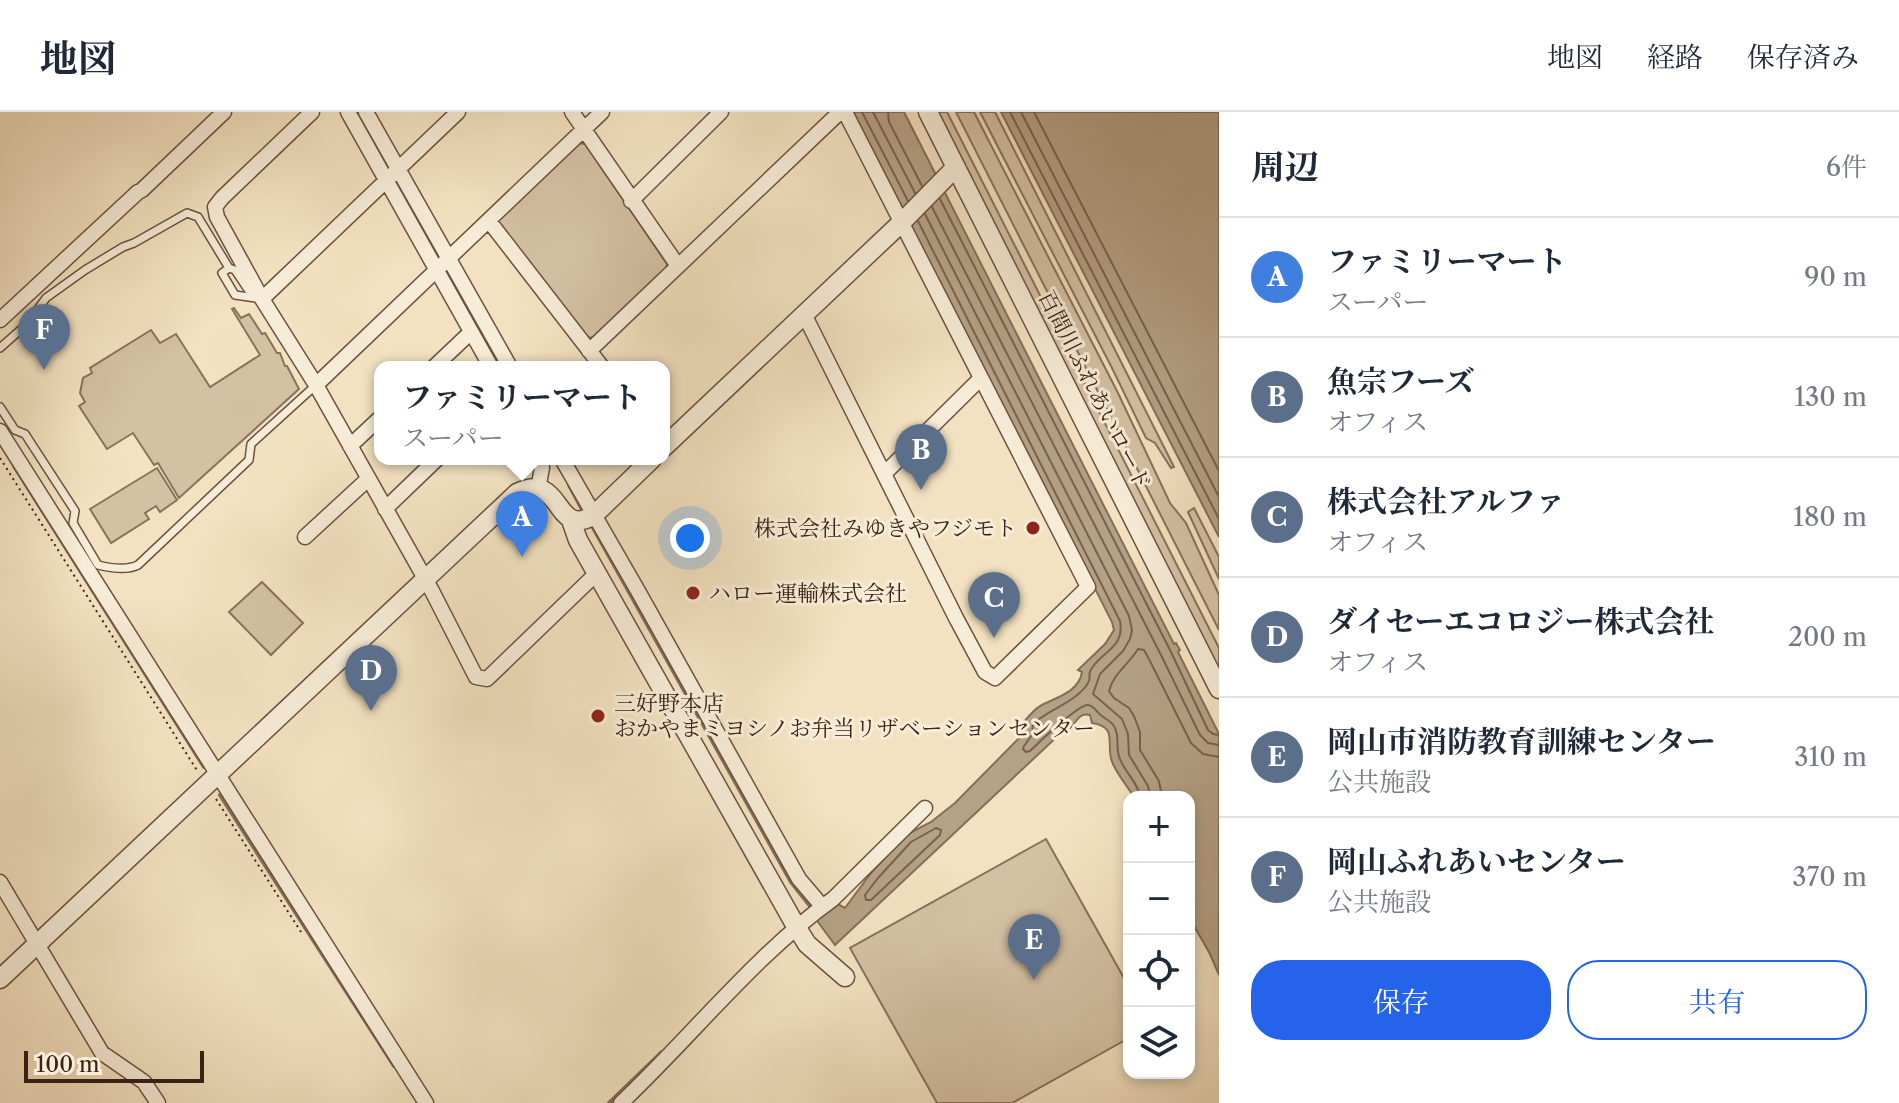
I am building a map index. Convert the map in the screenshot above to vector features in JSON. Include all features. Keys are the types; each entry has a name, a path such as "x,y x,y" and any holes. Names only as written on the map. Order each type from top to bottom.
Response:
{"street":[{"path":"0,320 224,112"},
{"path":"312,112 222,198 215,207 217,217 257,298 316,385 476,677 487,679 597,573"},
{"path":"348,112 393,174"},
{"path":"366,112 393,174 444,264 506,361"},
{"path":"257,298 458,112"},
{"path":"572,112 678,266"},
{"path":"316,385 602,112"},
{"path":"631,201 721,112"},
{"path":"589,351 843,112 905,220 980,379 1088,587 995,678 985,672 804,314"},
{"name":"百間川ふれあいロード","path":"928,112 1219,689"},
{"path":"670,440 905,220 956,167"},
{"path":"489,221 597,361"},
{"path":"444,264 471,332 488,361"},
{"path":"440,361 471,332"},
{"path":"885,473 980,379"},
{"path":"350,446 374,424"},
{"path":"0,431 210,776 426,1103"},
{"path":"385,509 431,465"},
{"path":"538,489 540,465"},
{"path":"564,465 585,518 817,910"},
{"path":"645,465 585,518 578,540 797,928 807,944 845,977"},
{"path":"305,537 368,479"},
{"path":"0,979 210,776 517,493 538,489 550,494 567,518 585,518"},
{"path":"621,1103 753,969 833,899 925,808"},
{"path":"0,882 102,1053 144,1082 158,1103"}],"lane":[{"path":"0,348 26,325 46,298 85,270 182,215 198,217 229,268 235,270 257,298"},
{"path":"229,268 222,273 235,295 257,298"},
{"path":"0,407 15,430 25,434 75,511 73,523 98,565 131,568 138,565 249,460 251,444 316,385"}],"path":[{"path":"0,458 210,776"}],"shaded area":[{"path":"933,112 947,112 1219,648 1219,678"},
{"path":"956,112 974,112 1118,393 1170,503 1186,523 1219,595 1219,630"},
{"path":"980,112 995,112 1174,467 1171,468 1155,443 1146,438"},
{"path":"577,143 585,144 667,264 666,269 595,337 587,338 499,225 498,218"},
{"path":"234,308 241,318 249,314 262,334 265,333 280,353 299,389 179,498 158,463 154,465 133,433 107,449 79,406 85,402 80,393 83,378 92,373 90,368 151,330 160,343 176,334 210,387 260,355"},
{"path":"157,468 177,500 160,512 156,506 145,513 149,519 111,543 90,509"},
{"path":"1194,508 1219,557 1219,579 1188,512"},
{"path":"262,582 303,623 271,655 229,612"},
{"path":"1046,839 1123,976 1123,1041 1012,1103 937,1103 850,948"}],"water":[{"path":"853,112 904,112 1174,644 1180,650 1178,652 1219,734 1219,975 1195,928 1195,791 1130,791 1113,764 1109,733 1101,725 1092,723 1090,715 1086,714 1061,733 835,945 818,919 834,902 845,908 871,873 906,835 931,822 955,803 1025,732 1023,723 1034,710 1077,684 1082,672 1078,670 1105,644 1114,630"},
{"path":"1001,112 1219,112 1219,537"}],"waterway":[{"path":"14,466 204,767"},
{"path":"569,485 584,513"},
{"path":"591,524 791,882 814,911"},
{"path":"220,795 394,1066"},
{"path":"609,1103 662,1052"}],"place":[{"name":"岡山ふれあいセンター","path":"44,370"},
{"name":"魚宗フーズ","path":"921,490"},
{"name":"株式会社みゆきやフジモト","path":"1033,528"},
{"name":"ファミリーマート","path":"522,557"},
{"name":"ハロー運輸株式会社","path":"693,593"},
{"name":"株式会社アルファ","path":"994,638"},
{"name":"ダイセーエコロジー株式会社","path":"371,711"},
{"name":"三好野本店 おかやまミヨシノお弁当リザベーションセンター","path":"598,716"},
{"name":"岡山市消防教育訓練センター","path":"1034,980"}]}
